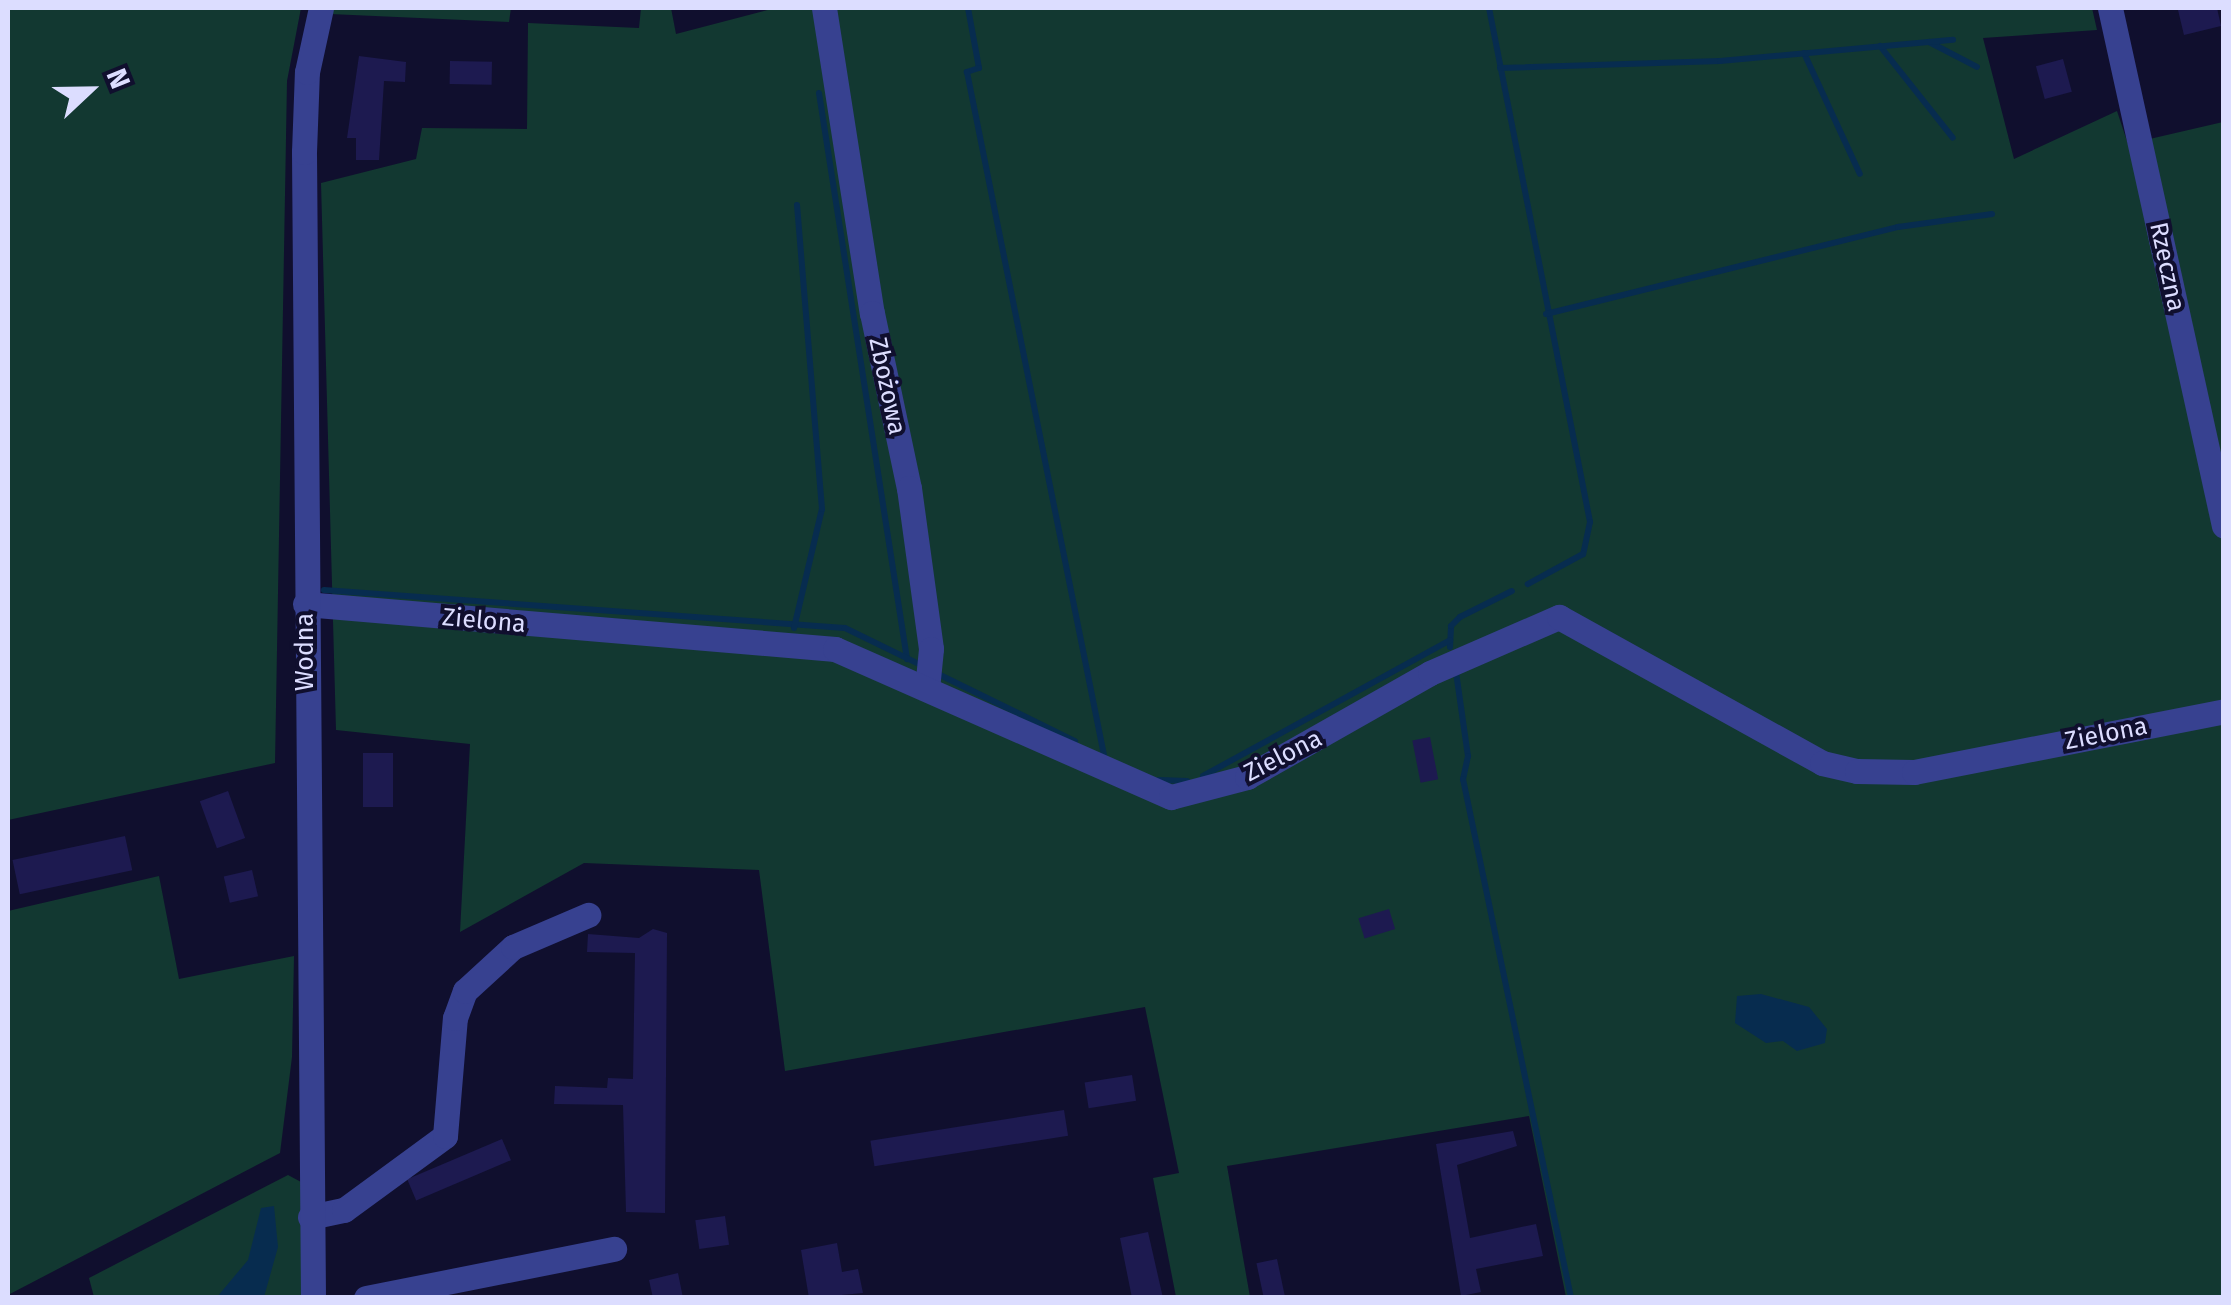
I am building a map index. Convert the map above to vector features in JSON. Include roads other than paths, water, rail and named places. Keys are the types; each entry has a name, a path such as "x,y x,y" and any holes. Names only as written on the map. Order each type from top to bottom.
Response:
{"street":[{"name":"Wodna","path":"314,1298 310,1217 304,152 307,72 321,8"},
{"name":"Zbożowa","path":"824,8 872,314 909,488 931,650 927,689"},
{"name":"Rzeczna","path":"2110,8 2224,526"},
{"name":"Zielona","path":"305,604 649,636 790,640 835,649 1171,796 1247,777 1430,673 1559,617 1822,763 1858,770 1914,772 2224,710"},
{"path":"310,1217 344,1210 445,1136 455,1018 465,991 513,946 588,915"},
{"path":"366,1298 614,1249"}],"water":[{"path":"1761,994 1809,1007 1827,1029 1825,1043 1797,1051 1783,1041 1766,1043 1735,1023 1737,996"},
{"path":"274,1206 278,1247 264,1297 217,1297 248,1260 261,1208"}],"waterway":[{"path":"968,8 979,68 967,72 1104,755"},
{"path":"1489,8 1590,522 1583,554 1528,584"},
{"path":"1500,68 1720,61 1953,40"},
{"path":"1929,42 1977,67"},
{"path":"1880,46 1953,138"},
{"path":"1804,53 1860,174"},
{"path":"819,93 907,659"},
{"path":"794,628 822,509 797,205"},
{"path":"1546,314 1898,227 1992,214"},
{"path":"324,590 845,628 923,666"},
{"path":"1450,647 1451,626 1460,617 1512,591"},
{"path":"1203,776 1450,640"},
{"path":"934,672 1075,741"},
{"path":"1456,672 1468,756 1463,779 1571,1298"},
{"path":"1159,780 1187,781"}]}
